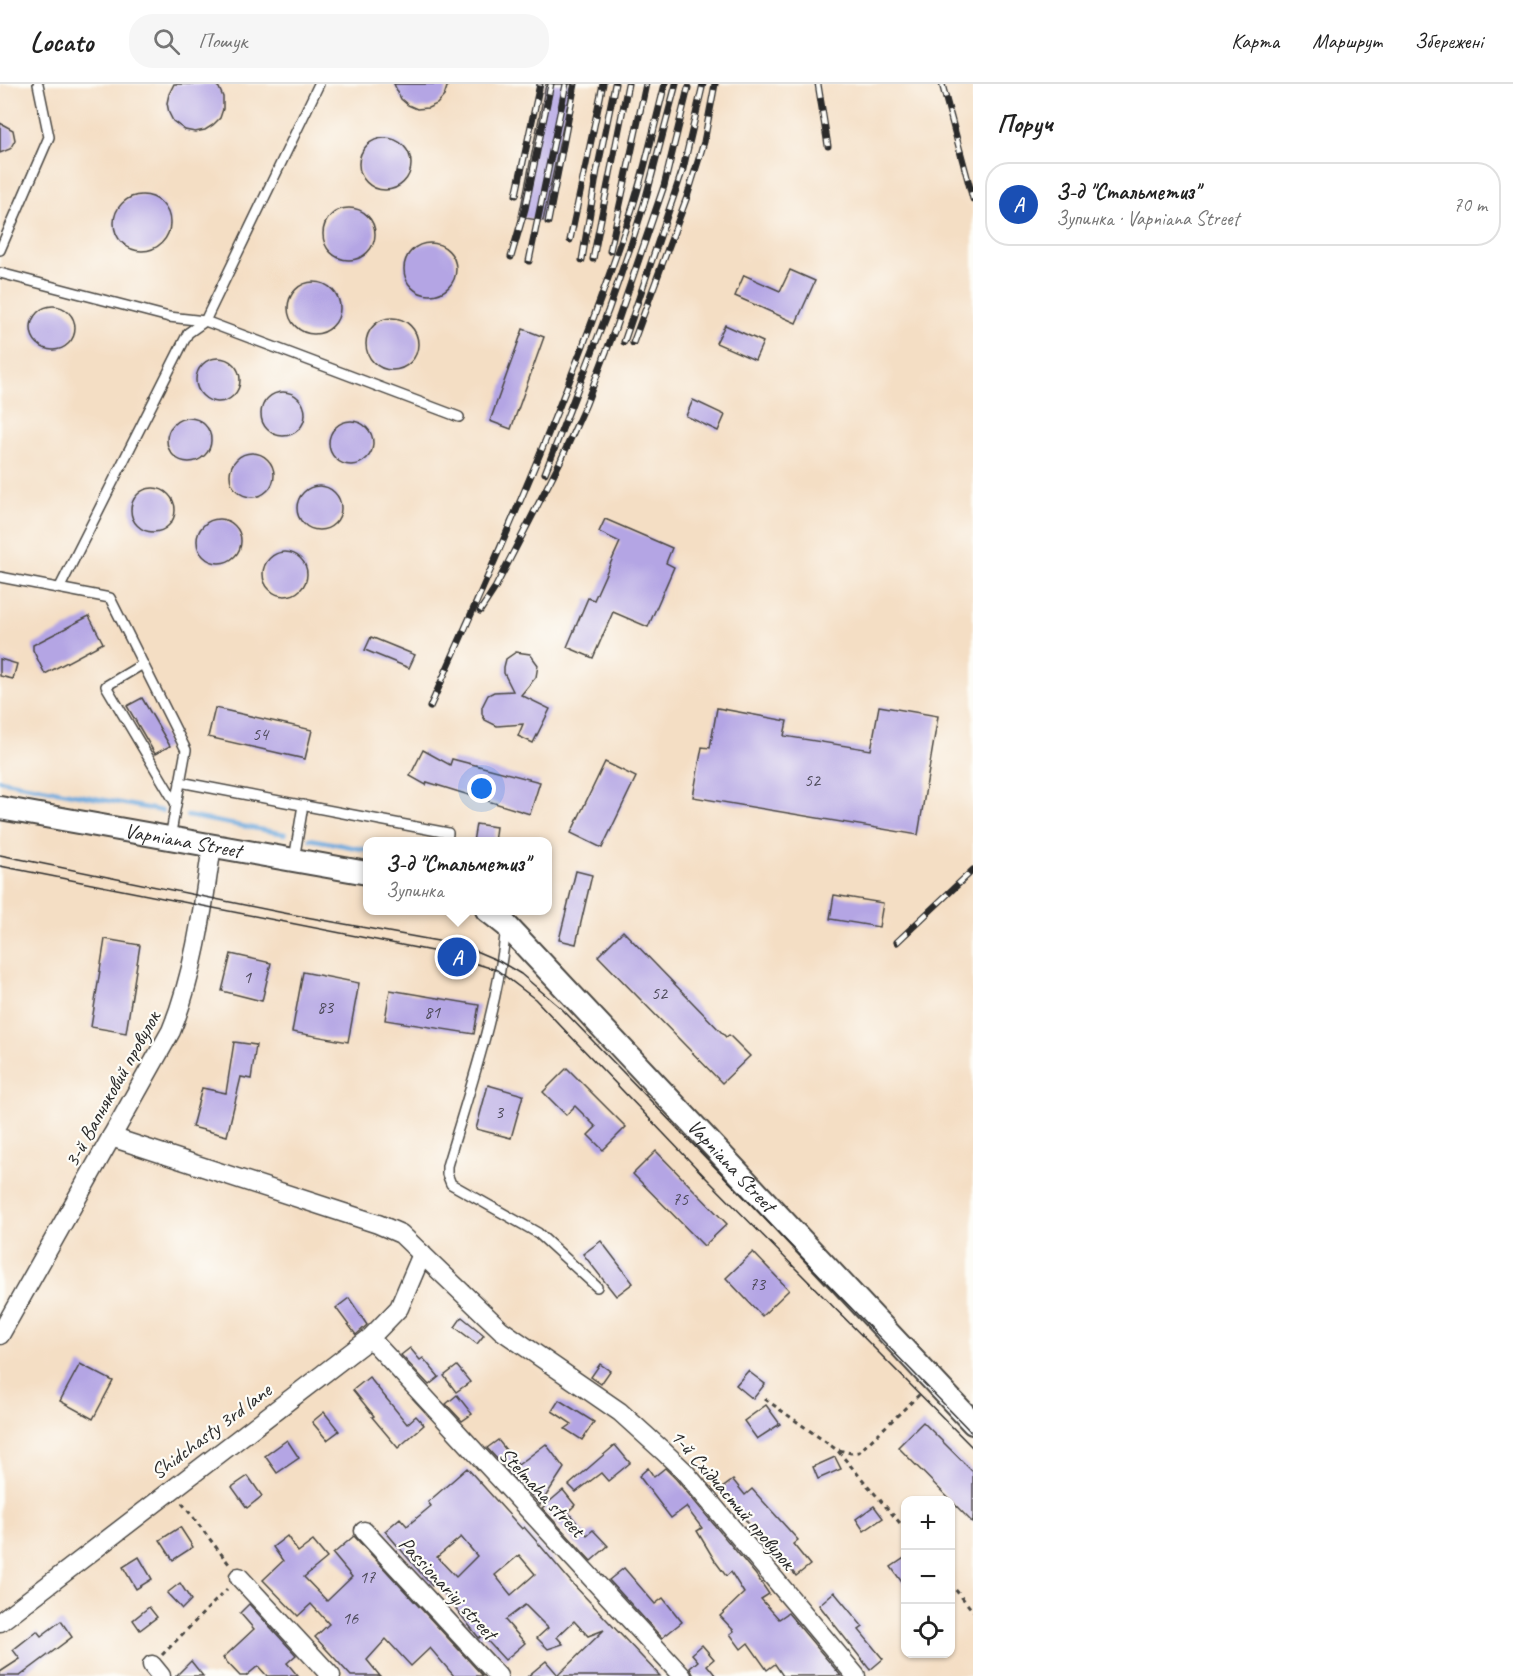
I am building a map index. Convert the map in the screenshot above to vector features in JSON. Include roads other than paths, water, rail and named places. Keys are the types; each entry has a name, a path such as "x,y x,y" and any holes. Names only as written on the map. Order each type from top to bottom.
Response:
{"street":[{"name":"Vapniana Street","path":"0,808 363,872"},
{"name":"3-й Вапняковий провулок","path":"0,1335 171,1031 184,1000 199,932 212,845"},
{"name":"Vapniana Street","path":"493,915 506,925 973,1423"},
{"name":"1-й Східчастий провулок","path":"111,1137 378,1224 400,1234 501,1330 620,1412 684,1471 855,1676"},
{"name":"Shidchasty 3rd lane","path":"0,1622 370,1338 399,1308 422,1254"},
{"name":"Stelmaha street","path":"370,1338 682,1676"},
{"name":"Passionariyi street","path":"364,1531 498,1676"},
{"path":"239,1577 331,1676"}],"lane":[{"path":"0,250 49,137 38,84"},
{"path":"60,587 188,333 206,321 320,84"},
{"path":"0,273 169,317 206,321 459,417"},
{"path":"0,577 110,598 186,750 170,838"},
{"path":"143,664 106,686 176,804"},
{"path":"180,782 448,833 448,837"},
{"path":"294,860 303,805"},
{"path":"506,925 502,963 490,1014 447,1166 447,1174 451,1184 538,1233 597,1287"}],"waterway":[{"path":"0,780 162,811"},
{"path":"187,816 285,834"},
{"path":"310,839 363,849"}],"tram line":[{"path":"0,855 284,913 438,941 478,952 521,974 562,1009 973,1434"},
{"path":"0,866 437,952 497,970 535,999 709,1181 973,1448"}],"railway":[{"path":"516,195 540,84"},
{"path":"511,257 525,209 551,84"},
{"path":"529,261 566,84"},
{"path":"548,222 575,84"},
{"path":"570,240 603,84"},
{"path":"582,260 615,84"},
{"path":"593,259 628,84"},
{"path":"610,251 646,84"},
{"path":"430,707 509,528 583,347 633,207 665,84"},
{"path":"545,473 631,245 676,84"},
{"path":"624,342 683,169 703,84"},
{"path":"633,343 687,197 704,142 715,84"},
{"path":"818,84 828,146"},
{"path":"942,84 973,199"},
{"path":"480,611 495,588 561,460 586,404 615,329 664,186 688,88"},
{"path":"897,942 973,870"}],"place":[{"name":"З-д \"Стальметиз\"","path":"457,957"}]}
